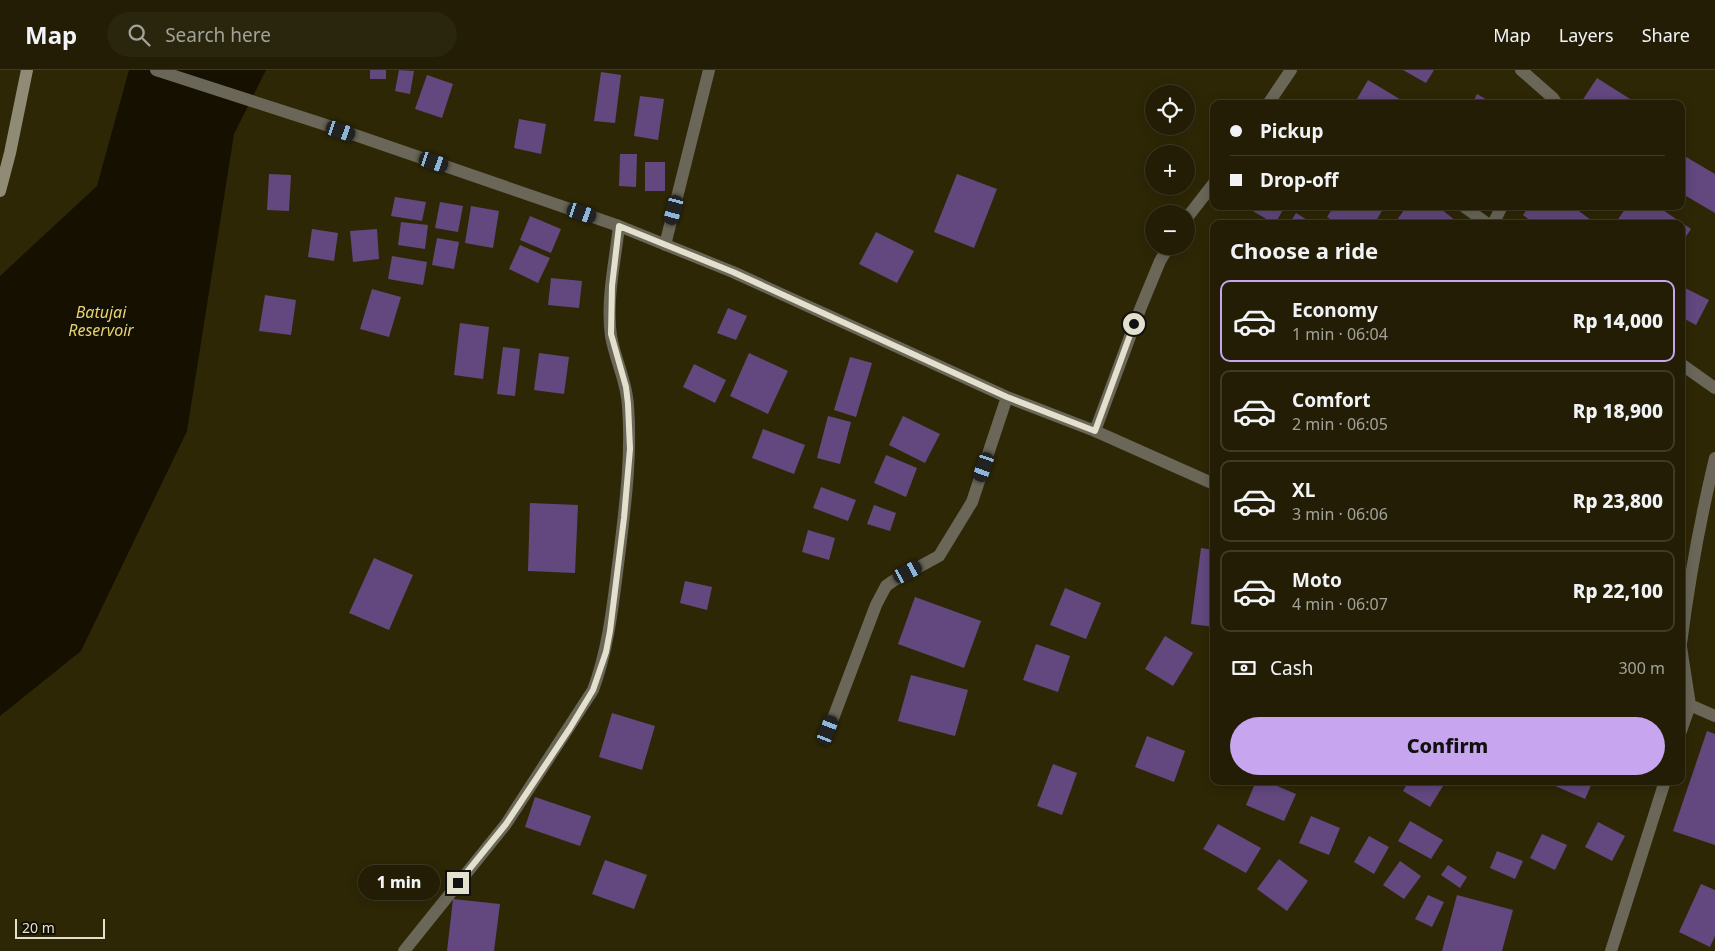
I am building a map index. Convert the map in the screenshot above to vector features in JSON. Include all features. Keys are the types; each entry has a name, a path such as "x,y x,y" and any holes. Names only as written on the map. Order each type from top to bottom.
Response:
{"street":[{"path":"0,191 27,70"},
{"path":"156,70 323,124 619,226 733,272 1007,397 1095,431 1210,482"},
{"path":"665,245 709,70"},
{"path":"1271,100 1291,70"},
{"path":"1521,70 1554,100"},
{"path":"1195,207 1210,188"},
{"path":"1469,210 1482,220"},
{"path":"404,951 506,824 593,690 601,668 610,631 624,518 630,449 626,387 611,334 612,286 619,226"},
{"path":"1095,431 1141,306 1164,255"},
{"path":"1685,367 1715,388"},
{"path":"828,730 876,605 886,586 939,556 972,502 1007,397"},
{"path":"1685,610 1688,584 1715,458"},
{"path":"1686,703 1715,716"},
{"path":"1611,951 1664,785"}],"water":[{"name":"Batujai Reservoir","path":"129,70 266,70 234,134 187,431 81,651 0,716 0,276 97,186"}],"building":[{"path":"370,70 386,70 386,79 370,79"},
{"path":"399,70 414,71 410,94 395,91"},
{"path":"1403,70 1434,70 1426,83"},
{"path":"601,72 621,75 615,123 594,121"},
{"path":"427,75 453,84 442,118 415,109"},
{"path":"1597,78 1632,100 1583,100"},
{"path":"1368,80 1401,100 1356,100"},
{"path":"1477,94 1487,100 1474,100"},
{"path":"640,96 664,99 658,140 634,136"},
{"path":"519,119 546,124 541,154 514,148"},
{"path":"620,154 637,154 636,187 619,186"},
{"path":"1685,156 1715,174 1715,213 1685,195"},
{"path":"645,162 665,162 665,191 645,191"},
{"path":"269,174 291,175 289,211 267,210"},
{"path":"957,174 997,189 974,248 934,232"},
{"path":"395,197 426,202 422,221 391,216"},
{"path":"440,202 463,206 458,232 435,228"},
{"path":"471,206 499,211 493,248 465,243"},
{"path":"1251,210 1283,210 1277,220 1268,220"},
{"path":"1331,210 1383,210 1376,220 1332,220 1327,217"},
{"path":"1404,210 1442,210 1455,220 1397,220"},
{"path":"1526,210 1577,210 1591,220 1530,220 1523,215"},
{"path":"1624,210 1663,210 1678,220 1618,220"},
{"path":"1296,213 1307,220 1292,220"},
{"path":"530,216 561,229 551,253 520,240"},
{"path":"401,222 428,225 425,249 398,245"},
{"path":"1685,225 1691,229 1685,238"},
{"path":"312,229 338,233 334,261 308,257"},
{"path":"377,229 379,259 353,262 350,231"},
{"path":"876,232 914,251 897,283 859,264"},
{"path":"437,238 459,242 454,269 432,265"},
{"path":"520,245 550,258 538,283 509,269"},
{"path":"392,256 427,262 423,285 388,279"},
{"path":"551,278 582,281 579,308 548,305"},
{"path":"1685,288 1709,300 1696,325 1685,319"},
{"path":"372,289 401,297 389,337 360,329"},
{"path":"265,295 296,300 291,335 259,331"},
{"path":"728,308 747,316 736,340 717,333"},
{"path":"460,323 489,327 483,379 454,375"},
{"path":"503,347 520,349 515,396 497,394"},
{"path":"539,353 569,357 564,394 534,390"},
{"path":"749,353 788,371 768,414 730,396"},
{"path":"850,357 872,363 856,417 834,410"},
{"path":"694,364 726,380 715,403 683,387"},
{"path":"828,416 851,422 840,464 817,458"},
{"path":"903,416 940,434 925,463 889,445"},
{"path":"763,429 805,445 794,474 752,458"},
{"path":"886,455 917,468 906,497 874,483"},
{"path":"821,487 856,500 848,521 813,508"},
{"path":"530,503 578,505 575,573 528,571"},
{"path":"874,505 896,513 890,531 867,524"},
{"path":"808,530 835,538 829,560 802,552"},
{"path":"1201,548 1210,549 1210,626 1191,624"},
{"path":"374,558 413,575 389,630 349,613"},
{"path":"685,581 712,587 707,610 680,603"},
{"path":"1065,588 1101,603 1086,639 1050,625"},
{"path":"915,597 981,621 964,668 898,644"},
{"path":"1165,636 1193,653 1173,686 1145,669"},
{"path":"1036,644 1070,656 1058,692 1023,680"},
{"path":"911,675 968,690 955,736 898,721"},
{"path":"612,713 655,726 642,770 599,757"},
{"path":"1707,731 1715,734 1715,845 1673,831"},
{"path":"1147,736 1185,751 1174,782 1135,767"},
{"path":"1053,764 1077,773 1062,815 1037,806"},
{"path":"1254,785 1275,785 1296,794 1284,821 1246,805"},
{"path":"1407,785 1444,785 1430,807 1403,791"},
{"path":"1553,785 1591,785 1585,799"},
{"path":"535,797 591,816 580,846 525,827"},
{"path":"1311,816 1340,828 1329,855 1299,843"},
{"path":"1410,821 1443,840 1431,859 1398,841"},
{"path":"1598,822 1625,836 1612,861 1585,847"},
{"path":"1218,824 1261,848 1246,873 1203,849"},
{"path":"1542,834 1567,845 1555,870 1530,858"},
{"path":"1369,836 1389,847 1374,874 1354,862"},
{"path":"1497,851 1523,861 1515,879 1490,868"},
{"path":"1279,859 1308,881 1287,911 1257,889"},
{"path":"605,860 647,875 634,909 592,894"},
{"path":"1400,861 1421,876 1404,899 1383,885"},
{"path":"1448,865 1467,877 1460,888 1441,875"},
{"path":"1701,884 1715,890 1715,936 1710,947 1679,932"},
{"path":"1428,895 1444,902 1432,927 1415,919"},
{"path":"1457,895 1513,910 1502,951 1442,951"},
{"path":"453,899 500,904 494,951 447,951"}],"route":[{"path":"458,883 506,824 570,728 593,690 606,652 624,518 630,449 626,387 611,334 612,286 619,226 733,272 1007,397 1095,431 1134,324"}]}
